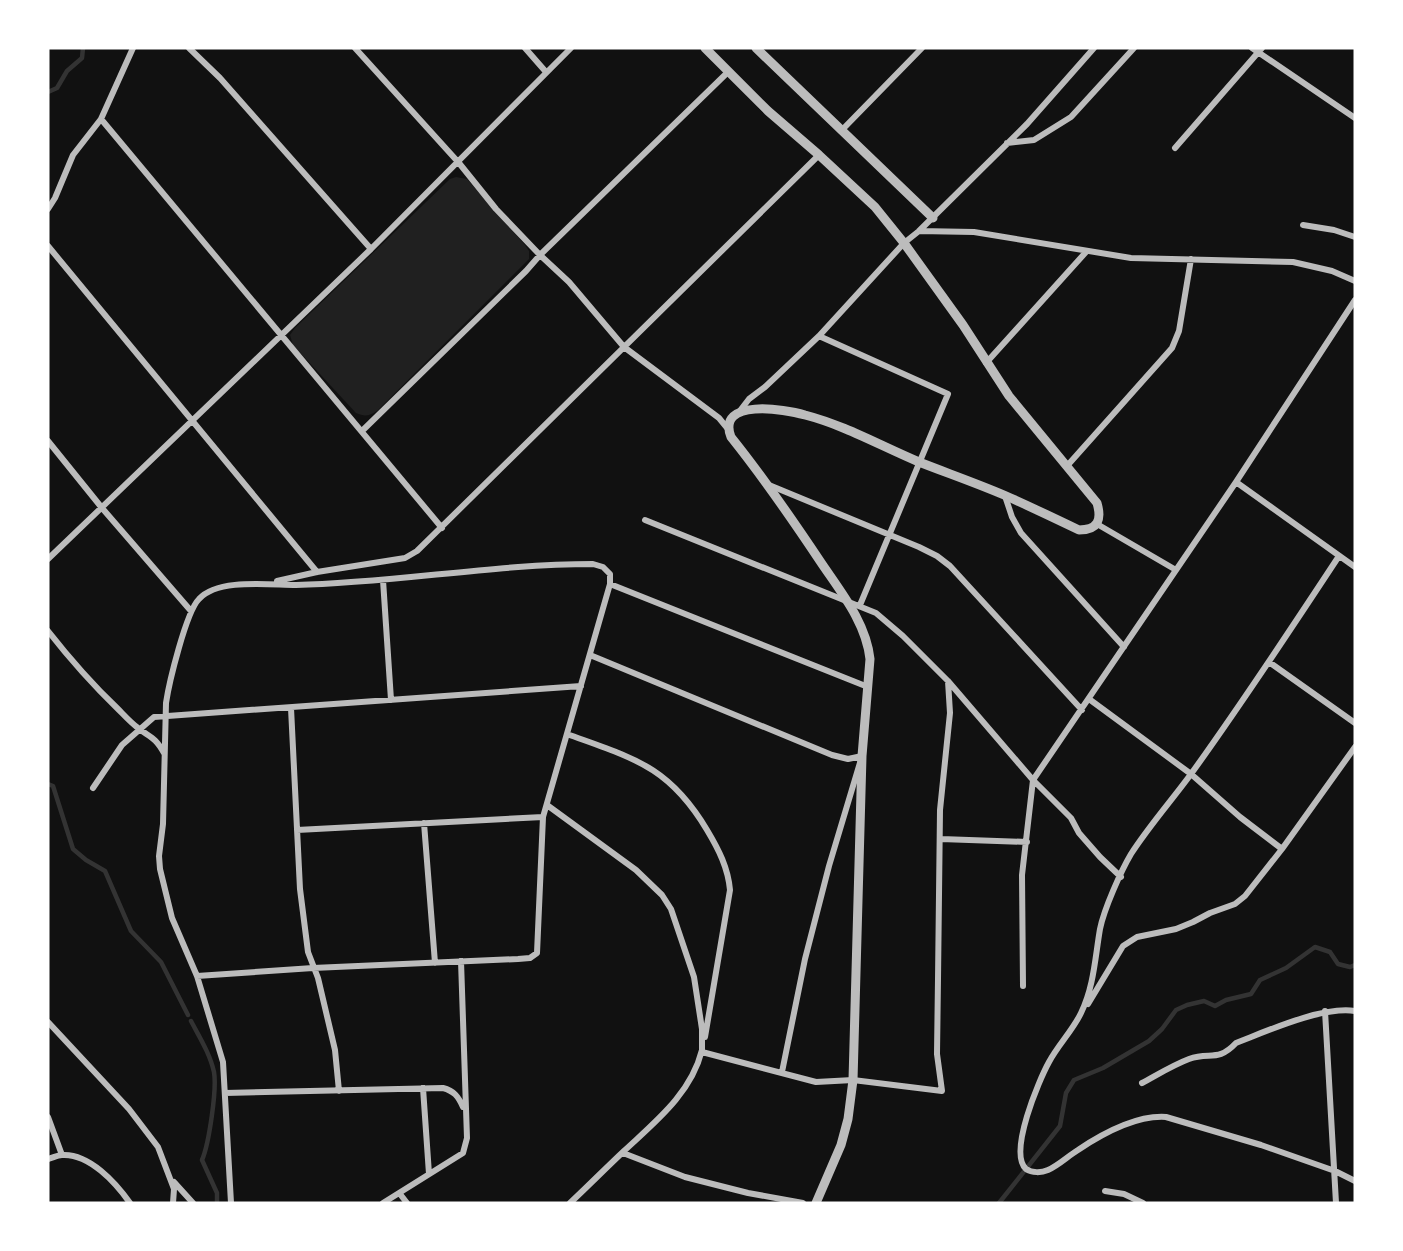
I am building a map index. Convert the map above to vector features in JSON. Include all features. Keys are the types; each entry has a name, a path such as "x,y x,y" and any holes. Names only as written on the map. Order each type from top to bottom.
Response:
{"street":[{"path":"48,208 55,198 73,155 101,119 133,48"},
{"path":"189,48 220,78 371,249"},
{"path":"355,48 459,163 496,208 569,282 624,347 719,418 769,485 861,625 869,648 862,756 853,1080 848,1119 841,1145 816,1203"},
{"path":"525,48 546,72"},
{"path":"48,559 371,249 571,48"},
{"path":"705,48 768,111 875,207 963,325 1009,396 1097,503 1100,514 1097,524 1088,530 1079,530 1005,495 919,462 820,419 802,414 760,408 748,410 729,421 728,429"},
{"path":"756,48 933,218"},
{"path":"841,131 922,48"},
{"path":"737,415 749,399 819,336 904,243 933,218 1027,124 1095,48"},
{"path":"1007,143 1034,140 1071,117 1134,48"},
{"path":"1252,48 1260,50 1355,118"},
{"path":"1175,148 1260,50"},
{"path":"362,432 728,72"},
{"path":"101,119 442,528"},
{"path":"231,1203 223,1062 197,976 172,918 160,869 168,687 191,611 199,599 216,589 271,583 316,572 405,558 417,551 819,155"},
{"path":"1303,225 1334,230 1355,237"},
{"path":"919,231 974,232 1131,258 1293,262 1332,271 1355,281"},
{"path":"48,246 316,572"},
{"path":"986,363 1086,252"},
{"path":"1067,466 1172,348 1179,331 1191,259"},
{"path":"1023,986 1022,875 1033,780 1236,482 1355,300"},
{"path":"819,336 948,394 860,605"},
{"path":"48,441 102,508 191,611"},
{"path":"1236,482 1355,567"},
{"path":"769,485 919,547 950,566 1082,710"},
{"path":"1005,495 1012,517 1021,533 1124,647"},
{"path":"645,520 876,613 903,636 948,681 1121,877"},
{"path":"1097,524 1176,570"},
{"path":"1081,1014 1094,978 1103,918 1131,854 1191,774 1339,556"},
{"path":"197,976 313,968 518,960 530,958 537,953 543,817 590,655 610,574 603,567 593,564 294,585 271,583"},
{"path":"383,579 391,700"},
{"path":"609,584 868,687"},
{"path":"48,631 76,666 139,729 158,742 165,755"},
{"path":"590,655 832,755 848,759 862,756"},
{"path":"1269,662 1355,723"},
{"path":"702,1052 816,1082 853,1080 942,1091 937,1054 940,810 950,713 948,681"},
{"path":"93,788 122,745 154,717 581,686"},
{"path":"1089,699 1191,774 1240,817 1282,849"},
{"path":"291,708 300,890 308,952 318,978 335,1050 339,1091"},
{"path":"567,734 630,757 673,784 700,819 723,860 729,884 728,911 702,1052 695,1072 665,1113 570,1203"},
{"path":"1355,747 1282,849 1235,904 1176,929 1130,940 1123,946 1048,1062 1024,1124 1020,1155 1022,1164 1027,1169 1033,1172 1048,1170 1097,1138 1129,1124 1156,1116 1198,1126 1335,1171 1355,1181"},
{"path":"783,1072 803,969 824,886 862,756"},
{"path":"547,805 636,870 662,895 671,909 694,977 702,1029 702,1052"},
{"path":"297,830 543,817"},
{"path":"424,823 435,963"},
{"path":"941,839 1027,842"},
{"path":"383,1203 463,1153 467,1138 461,961"},
{"path":"1142,1083 1189,1059 1218,1056 1228,1052 1236,1043 1325,1011 1344,1009 1355,1011"},
{"path":"1325,1011 1336,1203"},
{"path":"48,1022 129,1108 158,1147 174,1189 174,1203"},
{"path":"423,1088 429,1174"},
{"path":"225,1093 443,1088 451,1090 458,1096 465,1110"},
{"path":"48,1117 62,1155"},
{"path":"622,1153 685,1177 748,1193 803,1203"},
{"path":"48,1159 62,1155 74,1157 97,1168 112,1180 130,1203"},
{"path":"168,1174 193,1203"},
{"path":"1105,1191 1124,1194 1143,1203"},
{"path":"400,1194 407,1203"}],"shaded area":[{"path":"456,177 467,179 525,245 529,251 529,259 377,411 367,415 356,413 293,345 290,335 450,179"}],"waterway":[{"path":"48,92 57,88 67,71 82,58 83,48"},
{"path":"48,784 53,786 73,849 105,871 131,931 161,962 188,1015"},
{"path":"999,1203 1060,1126 1066,1093 1074,1080 1103,1068 1149,1041 1162,1029 1176,1010 1204,1001 1215,1006 1226,1000 1251,994 1260,980 1286,968 1315,947 1330,952 1338,964 1350,967 1355,965"},
{"path":"191,1021 207,1052 214,1072 212,1116 202,1160 217,1193 217,1203"}]}
